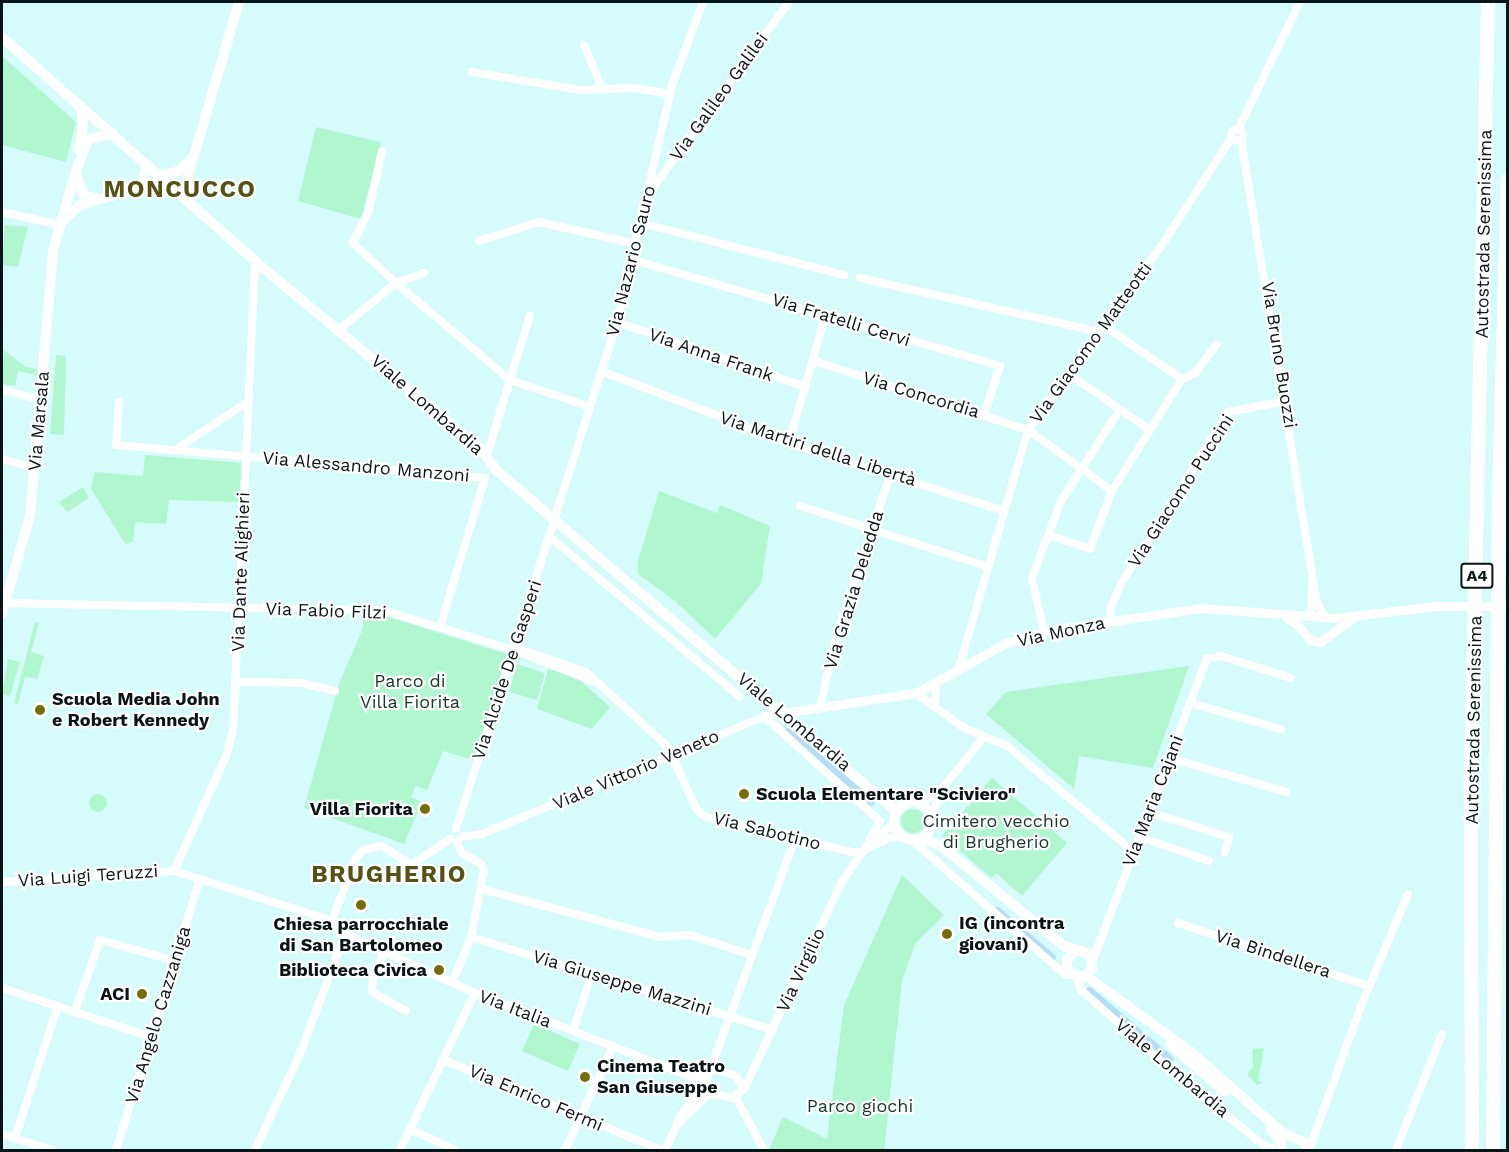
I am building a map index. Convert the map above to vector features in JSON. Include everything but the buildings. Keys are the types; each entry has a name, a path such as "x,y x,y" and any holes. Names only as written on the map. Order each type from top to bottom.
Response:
{"highway":[{"name":"Autostrada Serenissima","path":"1472,1150 1471,775 1488,2"},
{"name":"Autostrada Serenissima","path":"1493,1150 1499,493 1508,180"}],"main road":[{"path":"186,199 187,179 239,2"},
{"name":"Viale Lombardia","path":"2,38 171,184 255,261 340,329 487,455 496,470 880,794 912,838 940,845 1064,946 1162,1035 1191,1052 1309,1150"},
{"name":"Via Marsala","path":"2,606 30,516 53,250 78,157 83,126 81,106"},
{"path":"78,157 96,135 113,135"},
{"path":"171,184 177,172 195,151"},
{"path":"129,192 142,180 148,165"},
{"path":"75,172 84,195 101,200"},
{"path":"159,175 177,172"},
{"path":"60,225 76,207 156,183 171,184 187,179"},
{"name":"Viale Lombardia","path":"880,794 907,803 921,803 932,821 940,845"},
{"path":"896,817 907,803"},
{"path":"912,838 932,821"},
{"name":"Viale Lombardia","path":"1016,909 1067,958"},
{"path":"1067,958 1083,965"},
{"path":"1067,958 1083,965"},
{"name":"Viale Lombardia","path":"1162,1035 1173,1049 1273,1130 1279,1148"},
{"path":"1279,1148 1297,1138"}],"street":[{"name":"Via Nazario Sauro","path":"556,521 617,322 649,193 670,94 688,34 703,2"},
{"name":"Via Galileo Galilei","path":"649,193 789,2"},
{"name":"Via Giacomo Matteotti","path":"958,670 1002,510 1028,430 1164,242 1238,130 1300,2"},
{"path":"584,45 603,90"},
{"path":"472,72 603,90 636,88 670,94"},
{"path":"1232,137 1241,140 1243,134 1238,130"},
{"name":"Via Bruno Buozzi","path":"1241,140 1286,401 1318,607 1325,616"},
{"path":"382,151 369,210 352,243 510,380 590,407"},
{"path":"2,212 60,225"},
{"path":"479,241 539,222 637,244"},
{"path":"641,223 844,275"},
{"name":"Via Fratelli Cervi","path":"633,260 1000,366 984,414"},
{"name":"Via Dante Alighieri","path":"174,871 230,747 240,608 255,261"},
{"path":"340,329 396,282 424,273"},
{"path":"860,278 1101,329 1182,379"},
{"path":"487,455 530,315"},
{"path":"789,443 825,317"},
{"name":"Via Anna Frank","path":"617,322 806,387"},
{"path":"1048,535 1090,549 1112,491 1182,379 1195,373 1217,344"},
{"name":"Via Concordia","path":"814,361 1028,430 1112,491"},
{"name":"Via Martiri della Libertà","path":"601,371 789,443 891,473 1002,510"},
{"path":"1069,374 1150,430"},
{"path":"2,390 41,400"},
{"path":"175,451 249,401"},
{"name":"Via Giacomo Puccini","path":"1110,622 1111,607 1121,584 1228,412 1286,401"},
{"name":"Via Alessandro Manzoni","path":"119,402 116,445 485,478 440,627"},
{"path":"1044,632 1032,578 1048,535 1080,469 1120,409"},
{"path":"2,459 35,468"},
{"name":"Via Grazia Deledda","path":"820,707 837,633 891,473"},
{"path":"800,506 986,566"},
{"name":"Via Alcide De Gasperi","path":"456,839 456,829 556,521"},
{"name":"Viale Lombardia","path":"550,537 740,697"},
{"name":"Via Bruno Buozzi","path":"1310,616 1312,572"},
{"name":"Via Fabio Filzi","path":"2,606 382,610 514,650 576,666 675,756"},
{"path":"1306,636 1304,629 1310,616 1357,617 1436,606 1508,606"},
{"name":"Via Monza","path":"782,713 916,693 1006,643 1044,632 1220,608 1310,616"},
{"path":"1280,615 1298,625 1306,636 1320,642 1357,617"},
{"path":"1325,616 1332,625 1329,637"},
{"name":"Via Maria Cajani","path":"1083,965 1102,937 1207,659 1221,656 1291,678"},
{"path":"236,682 301,683 335,691"},
{"path":"935,705 936,683"},
{"path":"916,693 964,728 983,738 1007,746 1134,852"},
{"path":"1191,703 1280,729"},
{"name":"Viale Vittorio Veneto","path":"456,839 491,831 675,756 764,716 782,713"},
{"name":"Viale Lombardia","path":"764,716 880,821 861,852"},
{"path":"921,803 942,789 983,738"},
{"name":"Via Sabotino","path":"675,756 697,810 706,817 795,839 861,852"},
{"path":"1170,758 1286,792"},
{"path":"932,821 942,789"},
{"path":"1149,812 1228,837 1225,853"},
{"name":"Via Virgilio","path":"736,1098 744,1089 773,1030 843,880 861,852 896,817"},
{"path":"1140,837 1209,861"},
{"path":"861,852 889,838 912,838"},
{"name":"Viale Lombardia","path":"912,838 1065,975 1083,965"},
{"path":"174,871 331,922 355,860 364,849 382,846 404,864 415,864 456,839 463,854 482,866 482,889 471,937 452,984"},
{"path":"663,1150 707,1077 795,839"},
{"name":"Via Luigi Teruzzi","path":"2,882 174,871"},
{"name":"Via Angelo Cazzaniga","path":"116,1150 200,879"},
{"path":"482,889 660,936 690,935 752,955"},
{"path":"1309,1150 1369,986 1408,894"},
{"name":"Via Italia","path":"331,922 345,934 452,984 692,1077 707,1077 716,1069 736,1076 744,1089"},
{"name":"Via Bindellera","path":"1178,923 1369,986"},
{"path":"255,1150 300,1054 345,934"},
{"name":"Via Giuseppe Mazzini","path":"471,937 773,1030"},
{"path":"75,1012 100,940 175,961"},
{"path":"384,952 373,979 372,992 406,1011"},
{"name":"Viale Lombardia","path":"1083,965 1081,990 1170,1069 1262,1144 1279,1148"},
{"path":"573,1031 592,973"},
{"path":"2,988 151,1037"},
{"path":"400,1150 475,993"},
{"path":"15,1138 58,1006"},
{"path":"1396,1150 1442,1034"},
{"path":"565,1150 614,1046"},
{"name":"Via Enrico Fermi","path":"444,1060 663,1150"},
{"path":"707,1077 716,1094"},
{"path":"678,1124 706,1096 716,1094 736,1098 764,1150"},
{"path":"1297,1138 1317,1124"},
{"path":"410,1129 455,1150"},
{"path":"2,1134 51,1150"}],"green space":[{"path":"2,56 76,122 66,162 2,145"},
{"path":"316,127 381,142 361,219 298,201"},
{"path":"5,225 28,227 18,267 2,265"},
{"path":"4,350 24,366 38,370 37,375 18,371 15,386 2,384"},
{"path":"56,355 66,356 64,435 50,434"},
{"path":"145,455 242,463 239,502 169,500 166,524 135,522 133,541 126,545 91,489 95,472 143,476"},
{"path":"83,487 89,498 67,512 59,502"},
{"path":"659,491 717,513 720,505 770,526 761,584 715,639 675,601 638,574 638,561"},
{"name":"Parco di Villa Fiorita","path":"363,617 389,617 510,655 476,761 443,751 427,790 416,786 411,797 422,802 404,844 304,808 339,684 363,628"},
{"path":"35,622 39,623 31,652 44,656 37,679 25,677 18,704 14,703"},
{"path":"8,659 20,662 10,696 2,694"},
{"path":"517,664 545,673 537,700 509,692"},
{"path":"1189,666 1153,768 1079,756 1074,789 986,714 1006,692"},
{"path":"548,669 574,675 610,707 592,729 537,709"},
{"name":"Cimitero vecchio di Brugherio","path":"992,778 1067,843 1022,896 996,873 992,878 942,836"},
{"path":"94,794 102,794 107,799 105,810 94,812 89,807 89,799"},
{"path":"913,809 918,810 924,816 924,826 918,832 913,833 908,832 902,826 901,821 902,816 908,810"},
{"name":"Parco giochi","path":"902,875 944,915 915,944 902,981 884,1150 769,1150 783,1117 827,1139 844,1005"},
{"path":"534,1024 580,1044 568,1071 522,1051"},
{"path":"1264,1048 1258,1081 1263,1082 1257,1085 1247,1074 1253,1067 1253,1049"}],"waterway":[{"path":"788,731 871,802"},
{"path":"997,910 1052,957"},
{"path":"1089,990 1170,1059"}],"place":[{"name":"Scuola Media John e Robert Kennedy","path":"40,710"},
{"name":"Scuola Elementare \"Sciviero\"","path":"744,794"},
{"name":"Villa Fiorita","path":"425,809"},
{"name":"Chiesa parrocchiale di San Bartolomeo","path":"361,905"},
{"name":"IG (incontra giovani)","path":"947,934"},
{"name":"Biblioteca Civica","path":"439,970"},
{"name":"ACI","path":"142,994"},
{"name":"Cinema Teatro San Giuseppe","path":"585,1077"}],"district":[{"name":"MONCUCCO","path":"180,190"},
{"name":"BRUGHERIO","path":"389,875"}]}
